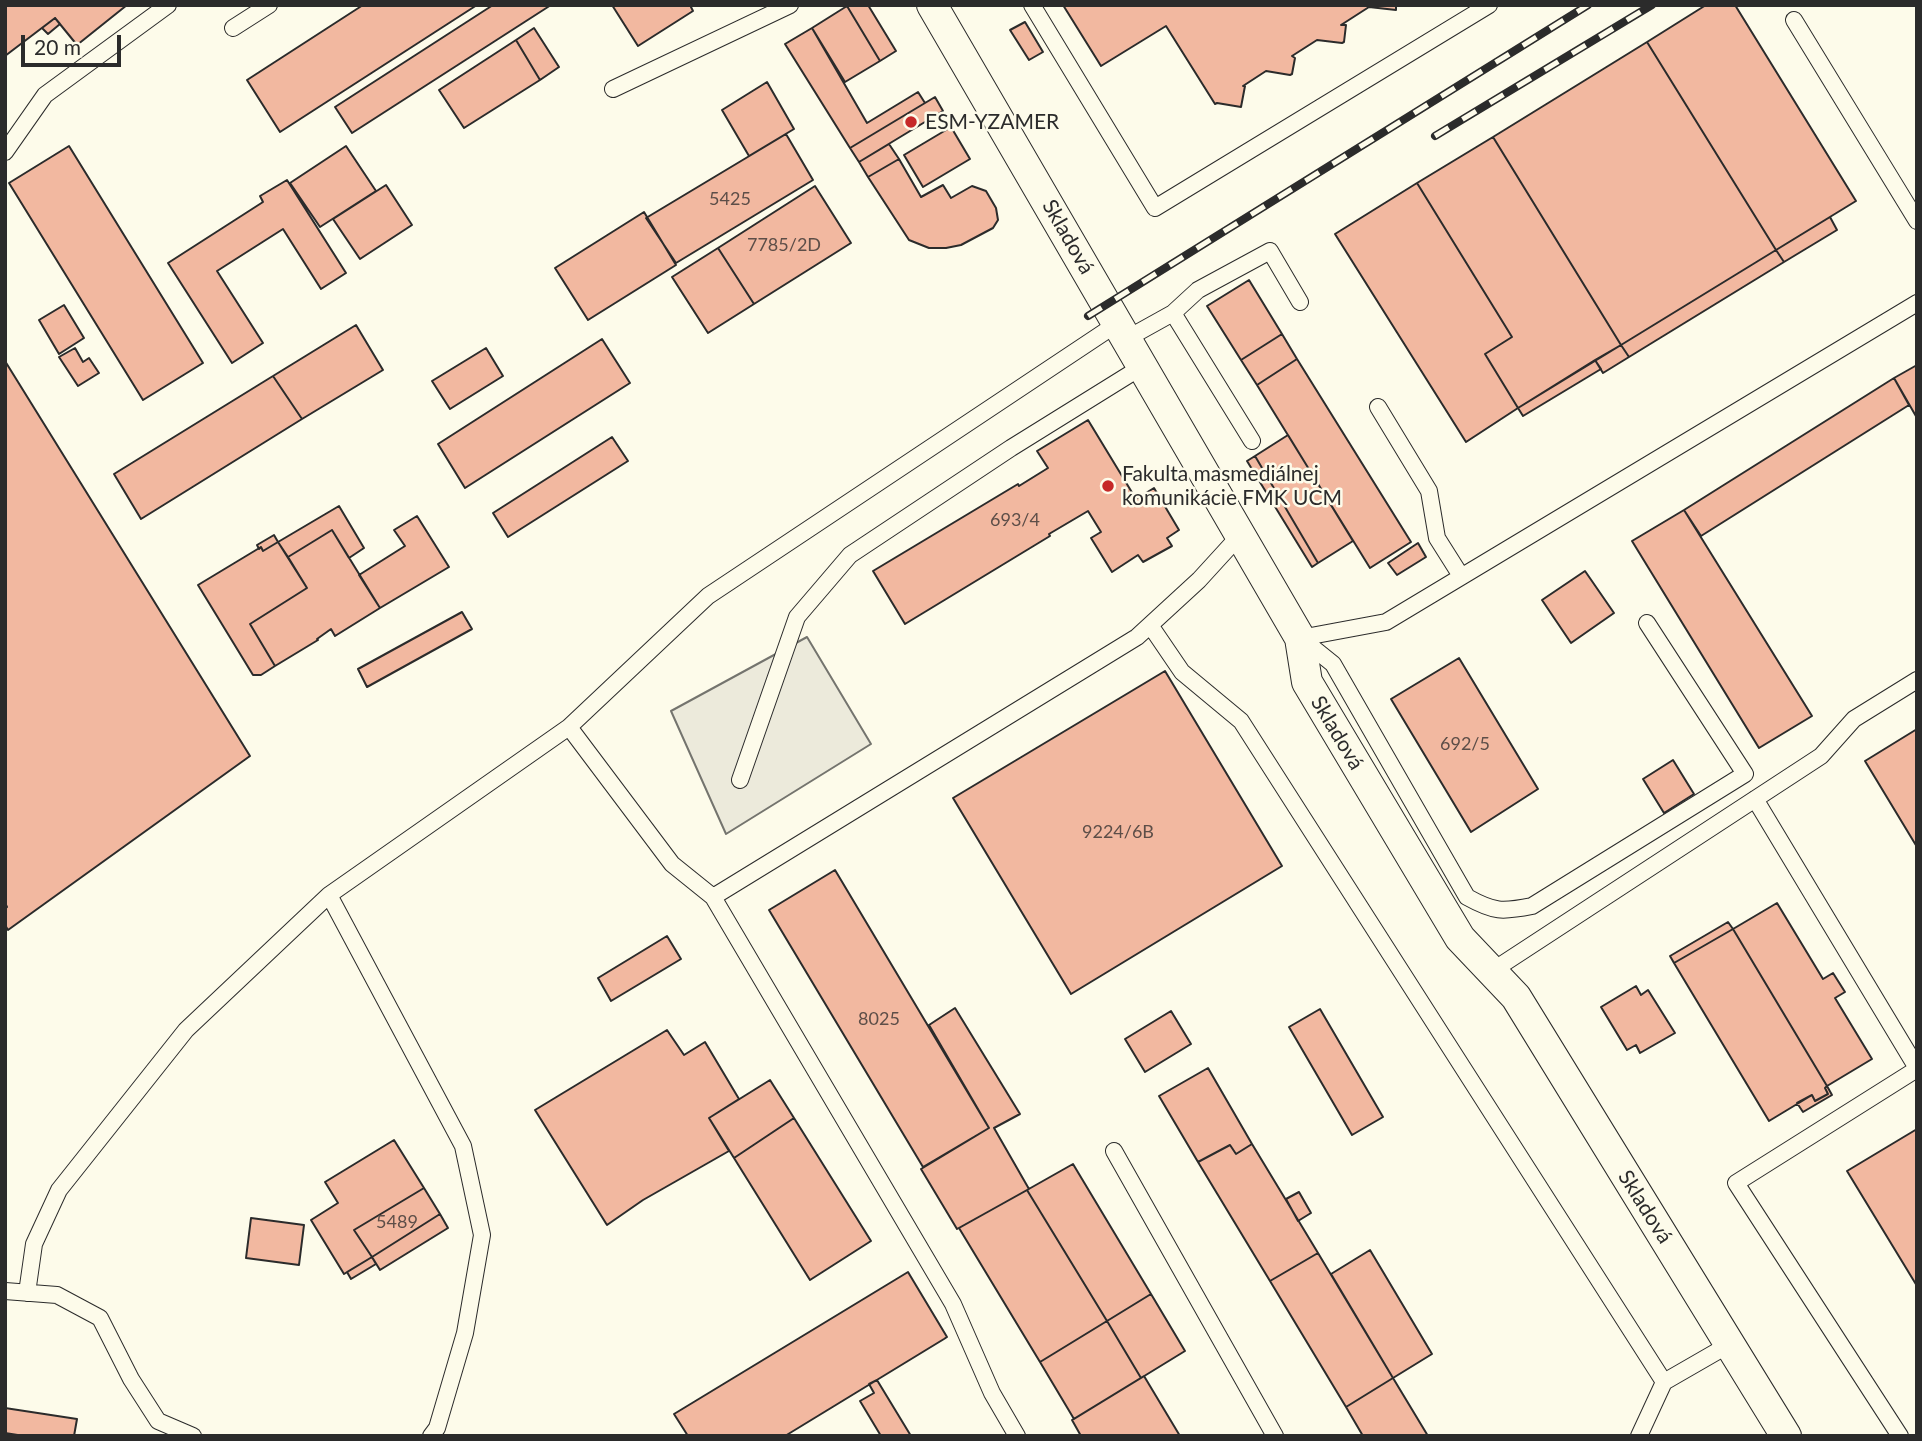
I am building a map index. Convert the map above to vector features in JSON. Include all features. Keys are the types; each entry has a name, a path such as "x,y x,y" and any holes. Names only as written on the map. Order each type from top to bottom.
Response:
{"street":[{"name":"Skladová","path":"933,5 1300,638 1307,682 1460,938 1516,998 1786,1436"}],"lane":[{"path":"5,152 46,95 168,5"},
{"path":"233,28 269,5"},
{"path":"613,89 790,5"},
{"path":"1031,5 1155,208 1489,5"},
{"path":"1794,20 1917,221"},
{"path":"27,1293 34,1244 59,1190 186,1030 329,895 569,727 708,596 1123,330 1173,313 1198,290 1270,251 1300,302"},
{"path":"1300,638 1386,622 1917,303"},
{"path":"1173,313 1252,441"},
{"path":"740,780 797,617 850,555 1011,448 1143,366"},
{"path":"1378,407 1429,491 1437,538 1461,576"},
{"path":"713,897 1138,637 1199,580 1241,534"},
{"path":"1300,638 1334,664 1466,897 1485,908 1507,911 1532,906 1745,774 1647,623"},
{"path":"1150,625 1182,672 1241,721 1664,1381"},
{"path":"1492,971 1821,756 1854,719 1917,680"},
{"path":"569,727 672,864 713,897 953,1304 992,1393 1017,1436"},
{"path":"1755,799 1917,1068 1736,1183 1900,1436"},
{"path":"329,895 463,1146 482,1236 465,1333 437,1428 431,1436"},
{"path":"1114,1151 1275,1436"},
{"path":"5,1291 57,1295 100,1318 131,1379 158,1421 193,1436"},
{"path":"1639,1436 1664,1381 1730,1344"}],"shaded area":[{"path":"807,637 871,744 726,834 671,711"}],"building":[{"path":"5,5 127,5 77,45 55,18 5,56"},
{"path":"363,5 477,5 280,132 247,80"},
{"path":"493,5 551,5 352,133 335,107"},
{"path":"612,5 690,5 693,11 638,46"},
{"path":"868,5 896,51 880,61 847,6"},
{"path":"1063,5 1396,5 1396,10 1369,7 1341,25 1346,25 1344,42 1317,40 1292,56 1295,58 1290,75 1266,71 1243,86 1241,107 1215,104 1166,26 1101,66"},
{"path":"1706,5 1735,5 1856,201 1776,250 1647,42"},
{"path":"847,6 880,61 845,82 812,28"},
{"path":"55,18 60,24 48,34 42,28"},
{"path":"1025,22 1043,52 1029,60 1010,30"},
{"path":"534,28 559,67 540,80 516,40"},
{"path":"812,28 867,123 918,92 925,103 850,148 785,44"},
{"path":"516,40 540,80 464,128 439,90"},
{"path":"1647,42 1776,250 1621,345 1493,137"},
{"path":"767,82 794,129 749,156 722,110"},
{"path":"935,97 943,111 859,162 850,148"},
{"path":"951,127 970,159 923,187 904,155"},
{"path":"786,134 813,180 676,263 646,218"},
{"path":"1493,137 1621,345 1518,408 1485,354 1512,337 1417,183"},
{"path":"889,144 899,159 868,177 859,162"},
{"path":"69,146 203,363 143,400 9,183"},
{"path":"346,146 376,191 320,227 290,183"},
{"path":"899,159 921,197 943,185 951,198 972,186 986,191 996,208 998,220 993,228 961,245 946,248 929,248 909,240 868,177"},
{"path":"287,180 346,273 321,289 283,229 217,271 263,343 232,363 168,263 263,202 260,196"},
{"path":"1417,183 1512,337 1485,354 1518,408 1466,442 1335,234"},
{"path":"386,185 412,225 360,259 333,219"},
{"path":"815,186 851,243 754,304 718,248"},
{"path":"644,212 676,265 588,320 555,268"},
{"path":"1830,217 1837,230 1784,262 1776,250"},
{"path":"718,248 754,304 708,333 672,277"},
{"path":"1776,250 1784,262 1629,357 1621,345"},
{"path":"1249,280 1282,334 1241,360 1207,306"},
{"path":"64,305 84,338 59,354 39,320"},
{"path":"356,325 383,370 302,419 273,376"},
{"path":"1282,334 1297,359 1257,385 1241,360"},
{"path":"602,339 630,383 465,488 438,444"},
{"path":"1621,345 1629,357 1603,373 1595,360"},
{"path":"75,348 83,362 89,358 99,373 78,386 59,357"},
{"path":"486,348 503,376 450,409 432,381"},
{"path":"1297,359 1411,542 1370,568 1257,385"},
{"path":"1595,360 1601,369 1523,416 1518,408"},
{"path":"5,361 250,756 8,930 5,925"},
{"path":"1917,365 1917,418 1894,378"},
{"path":"273,376 302,419 141,519 114,474"},
{"path":"1894,378 1909,405 1701,536 1684,510"},
{"path":"1088,420 1136,499 1154,488 1179,530 1167,538 1172,546 1143,562 1138,555 1112,572 1091,538 1101,532 1088,511 905,624 873,571 1048,468 1037,451"},
{"path":"1288,435 1353,541 1318,563 1255,456"},
{"path":"612,437 628,461 508,537 493,513"},
{"path":"1255,456 1318,563 1312,567 1247,461"},
{"path":"339,506 364,548 349,558 332,530 288,557 278,542"},
{"path":"1684,510 1812,716 1759,748 1632,541"},
{"path":"417,516 449,567 380,608 359,575 405,546 394,530"},
{"path":"332,530 380,608 335,636 331,629 275,666 250,624 307,588 288,557"},
{"path":"274,535 278,542 263,551 261,547 259,549 257,545"},
{"path":"278,542 307,588 250,624 275,666 261,675 253,675 198,585 261,547 263,551"},
{"path":"1418,543 1426,557 1397,575 1388,563"},
{"path":"1585,571 1614,613 1571,643 1542,600"},
{"path":"462,612 472,629 367,687 358,669"},
{"path":"1459,658 1538,789 1471,832 1391,699"},
{"path":"1165,671 1282,866 1071,994 953,798"},
{"path":"1917,729 1917,847 1865,761"},
{"path":"1673,760 1694,794 1664,813 1643,779"},
{"path":"835,870 989,1128 923,1167 769,910"},
{"path":"1777,903 1823,979 1833,973 1845,992 1835,998 1872,1059 1827,1086 1733,929"},
{"path":"1728,922 1733,929 1674,963 1670,956"},
{"path":"1733,929 1827,1086 1825,1088 1828,1094 1815,1101 1812,1095 1769,1121 1674,963"},
{"path":"667,936 681,959 611,1001 598,978"},
{"path":"1636,986 1641,995 1648,990 1675,1033 1640,1053 1636,1045 1627,1050 1601,1007"},
{"path":"955,1008 1020,1114 994,1128 1029,1189 957,1229 921,1169 989,1128 929,1025"},
{"path":"1320,1009 1383,1117 1352,1135 1289,1027"},
{"path":"1171,1011 1191,1044 1145,1072 1125,1039"},
{"path":"667,1030 684,1055 705,1042 739,1099 709,1118 729,1151 643,1200 607,1225 535,1110"},
{"path":"1208,1068 1252,1144 1236,1154 1230,1145 1198,1162 1159,1096"},
{"path":"770,1080 794,1118 734,1158 709,1118"},
{"path":"1827,1086 1832,1095 1803,1112 1797,1103 1812,1095 1815,1101 1828,1094 1825,1088"},
{"path":"794,1118 871,1241 810,1280 734,1158"},
{"path":"1917,1129 1917,1286 1847,1171"},
{"path":"394,1140 424,1188 354,1230 372,1257 344,1274 311,1220 338,1203 325,1182"},
{"path":"1252,1144 1318,1253 1270,1281 1198,1162 1230,1145 1236,1154"},
{"path":"1073,1164 1151,1294 1107,1321 1027,1190"},
{"path":"424,1188 440,1214 372,1257 354,1230"},
{"path":"1027,1190 1107,1321 1040,1362 959,1228"},
{"path":"1299,1192 1311,1213 1298,1221 1286,1199"},
{"path":"440,1214 448,1228 380,1270 372,1257"},
{"path":"251,1218 304,1225 299,1265 246,1258"},
{"path":"1370,1250 1432,1354 1393,1378 1331,1274"},
{"path":"1318,1253 1393,1378 1346,1407 1270,1281"},
{"path":"372,1257 376,1264 351,1279 347,1272"},
{"path":"908,1272 947,1337 785,1436 688,1436 674,1414"},
{"path":"1151,1294 1185,1351 1141,1378 1107,1321"},
{"path":"1107,1321 1141,1378 1074,1419 1040,1362"},
{"path":"1144,1376 1180,1436 1081,1436 1072,1420"},
{"path":"1393,1378 1428,1436 1363,1436 1346,1407"},
{"path":"877,1380 911,1436 881,1436 860,1401 874,1393 869,1384"},
{"path":"5,1408 77,1419 74,1436 24,1436 5,1433"}],"railway":[{"path":"1088,316 1588,5"},
{"path":"1435,136 1652,5"}],"place":[{"name":"ESM-YZAMER","path":"911,122"},
{"name":"Fakulta masmediálnej komunikácie FMK UCM","path":"1108,486"}]}
